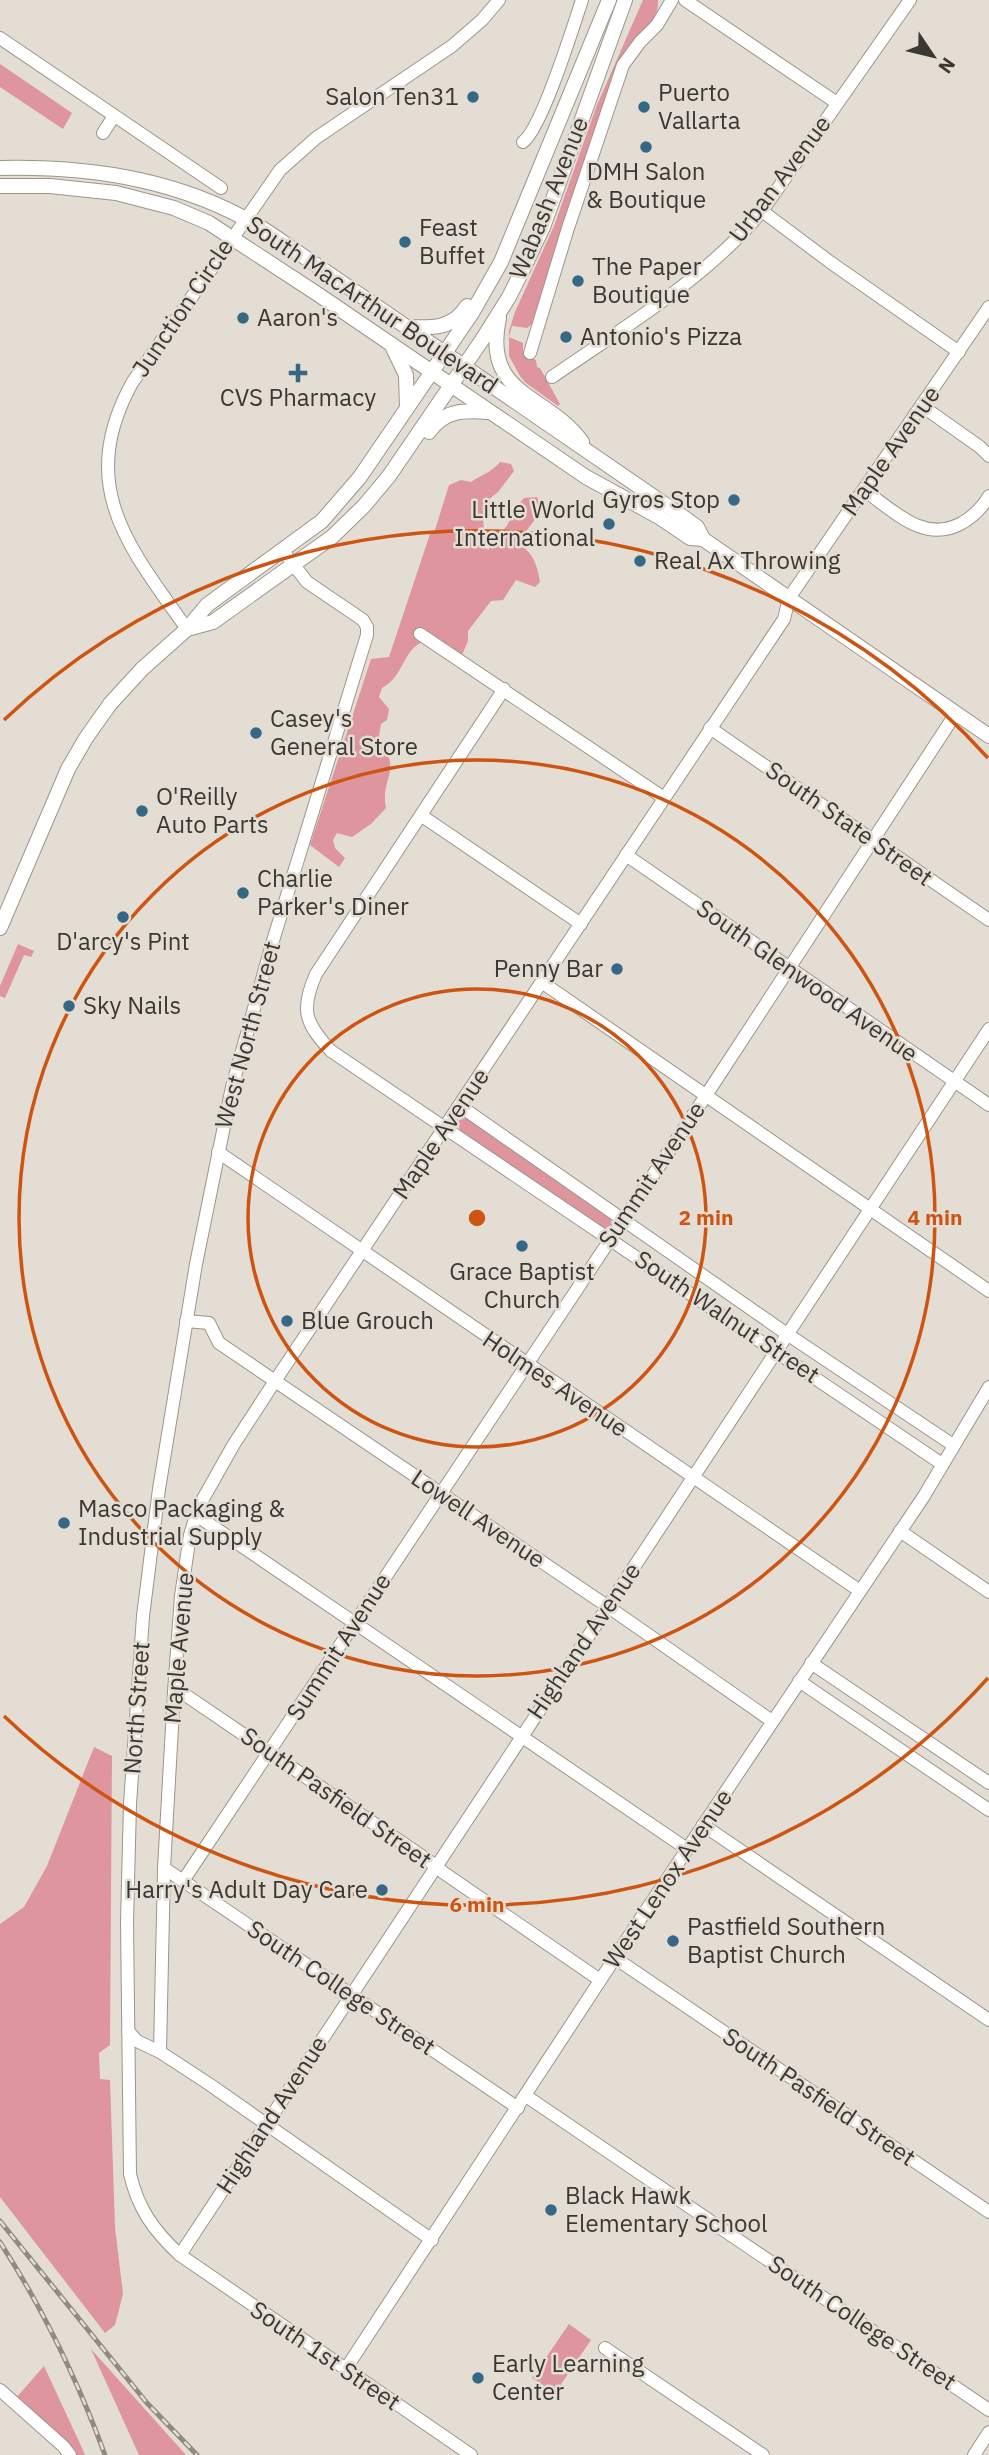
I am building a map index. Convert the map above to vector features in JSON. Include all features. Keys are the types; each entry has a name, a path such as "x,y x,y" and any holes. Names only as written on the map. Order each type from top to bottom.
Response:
{"main road":[{"name":"Wabash Avenue","path":"187,629 207,604 322,521 341,501 407,410 488,287 523,213 608,0"},
{"name":"Wabash Avenue","path":"389,476 507,301 543,227 625,0"},
{"name":"South MacArthur Boulevard","path":"0,167 78,170 127,176 177,190 244,218 408,327 697,527 703,539 989,736"},
{"name":"South MacArthur Boulevard","path":"0,186 81,188 125,195 174,208 209,223 586,477 659,517 690,538 703,539"},
{"path":"408,327 437,328 460,317 508,226 523,213"},
{"path":"507,301 499,318 496,345 499,363 522,393 570,426 589,452"},
{"path":"390,344 406,375 407,410"},
{"path":"0,928 61,784 86,738 128,682 187,629 213,622 294,566 349,521 389,476 404,469 440,419 461,411 490,412"}],"street":[{"name":"Junction Circle","path":"187,629 127,541 111,501 108,455 120,405 132,383 273,178 316,138 452,46 475,27 499,0"},
{"path":"523,142 530,137 540,118 582,0"},
{"path":"530,353 568,228 623,65 657,25 672,0"},
{"path":"685,0 837,103"},
{"name":"Urban Avenue","path":"552,377 647,311 734,243 762,211 909,0"},
{"path":"0,37 222,188"},
{"path":"103,133 114,116"},
{"path":"762,211 959,352"},
{"name":"Maple Avenue","path":"160,2052 163,1868 181,1596 190,1535 204,1494 275,1381 783,619 789,598 988,310"},
{"path":"922,406 989,456"},
{"path":"864,490 912,523 936,532 954,527 972,517 989,496"},
{"name":"West North Street","path":"218,1152 256,999 368,627 363,620 315,589 283,551"},
{"path":"420,634 664,798"},
{"path":"504,689 422,816 581,924"},
{"name":"Summit Avenue","path":"183,1881 705,1097 956,713"},
{"name":"South State Street","path":"710,728 989,920"},
{"name":"South Walnut Street","path":"422,816 316,974 305,1003 309,1023 331,1051 942,1464"},
{"name":"South Glenwood Avenue","path":"626,855 989,1105"},
{"path":"542,983 989,1291"},
{"name":"Highland Avenue","path":"180,2255 989,1028"},
{"name":"South Walnut Street","path":"460,1107 953,1445"},
{"name":"Holmes Avenue","path":"218,1152 860,1591"},
{"name":"North Street","path":"180,2255 149,2223 141,2209 130,2174 128,1850 141,1636 159,1489 186,1321 218,1152"},
{"name":"Lowell Avenue","path":"186,1321 209,1323 219,1343 772,1721"},
{"name":"West Lenox Avenue","path":"345,2370 772,1721 860,1591 904,1534 942,1464 989,1387"},
{"path":"196,1515 687,1849"},
{"path":"904,1534 989,1592"},
{"path":"811,1664 989,1783"},
{"path":"799,1681 989,1810"},
{"name":"South Pasfield Street","path":"174,1692 184,1694 270,1752 600,1980"},
{"path":"703,1825 989,2020"},
{"name":"South College Street","path":"163,1868 518,2108"},
{"name":"South Pasfield Street","path":"615,1958 989,2212"},
{"path":"128,2031 144,2046 160,2052 432,2241"},
{"path":"128,2058 160,2052"},
{"name":"South College Street","path":"526,2096 989,2410"},
{"name":"South 1st Street","path":"180,2255 471,2455"},
{"path":"606,2348 763,2455"},
{"path":"0,2390 70,2455"},
{"path":"974,2455 989,2432"}],"shaded area":[{"path":"643,0 658,0 656,13 650,23 627,48 617,67 532,324 527,328 512,326 509,337 515,312 554,226 597,105"},
{"path":"0,64 72,113 63,129 0,87"},
{"path":"509,337 523,343 523,355 536,360 537,367 560,404 558,406 520,376 509,356"},
{"path":"500,462 511,464 514,471 489,499 479,545 489,550 489,543 506,527 524,498 537,497 541,507 518,542 534,559 540,582 535,587 516,580 503,600 491,601 468,631 468,641 462,655 422,642 415,646 395,677 382,688 379,697 389,709 387,720 381,724 379,736 386,749 390,767 386,808 371,824 352,837 337,833 333,840 335,848 345,858 339,867 310,845 371,659 389,657 449,485 461,480 471,482"},
{"path":"18,944 34,951 31,957 24,955 5,998 0,996 0,986"},
{"path":"464,1117 610,1216 612,1225 603,1229 460,1131 458,1121"},
{"path":"94,1747 112,1756 110,2045 99,2053 100,2079 110,2080 115,2227 123,2294 115,2325 105,2333 0,2197 0,1924 24,1907 47,1866"},
{"path":"569,2324 591,2340 555,2393 532,2378"},
{"path":"91,2349 186,2455 139,2455"},
{"path":"44,2366 85,2455 75,2455 16,2398"}],"railway":[{"path":"0,2221 147,2403 197,2455"},
{"path":"0,2242 31,2293 58,2346 105,2455"}],"place":[{"name":"Salon Ten31","path":"473,97"},
{"name":"Puerto Vallarta","path":"644,107"},
{"name":"DMH Salon & Boutique","path":"646,147"},
{"name":"Feast Buffet","path":"405,242"},
{"name":"The Paper Boutique","path":"578,281"},
{"name":"Aaron's","path":"243,318"},
{"name":"Antonio's Pizza","path":"566,337"},
{"name":"CVS Pharmacy","path":"298,373"},
{"name":"Gyros Stop","path":"734,500"},
{"name":"Little World International","path":"609,524"},
{"name":"Real Ax Throwing","path":"640,561"},
{"name":"Casey's General Store","path":"256,733"},
{"name":"O'Reilly Auto Parts","path":"142,811"},
{"name":"Charlie Parker's Diner","path":"243,893"},
{"name":"D'arcy's Pint","path":"123,917"},
{"name":"Penny Bar","path":"617,969"},
{"name":"Sky Nails","path":"69,1006"},
{"name":"Grace Baptist Church","path":"522,1246"},
{"name":"Blue Grouch","path":"287,1321"},
{"name":"Masco Packaging & Industrial Supply","path":"64,1523"},
{"name":"Harry's Adult Day Care","path":"382,1890"},
{"name":"Pastfield Southern Baptist Church","path":"673,1941"},
{"name":"Black Hawk Elementary School","path":"551,2210"},
{"name":"Early Learning Center","path":"478,2378"}]}
